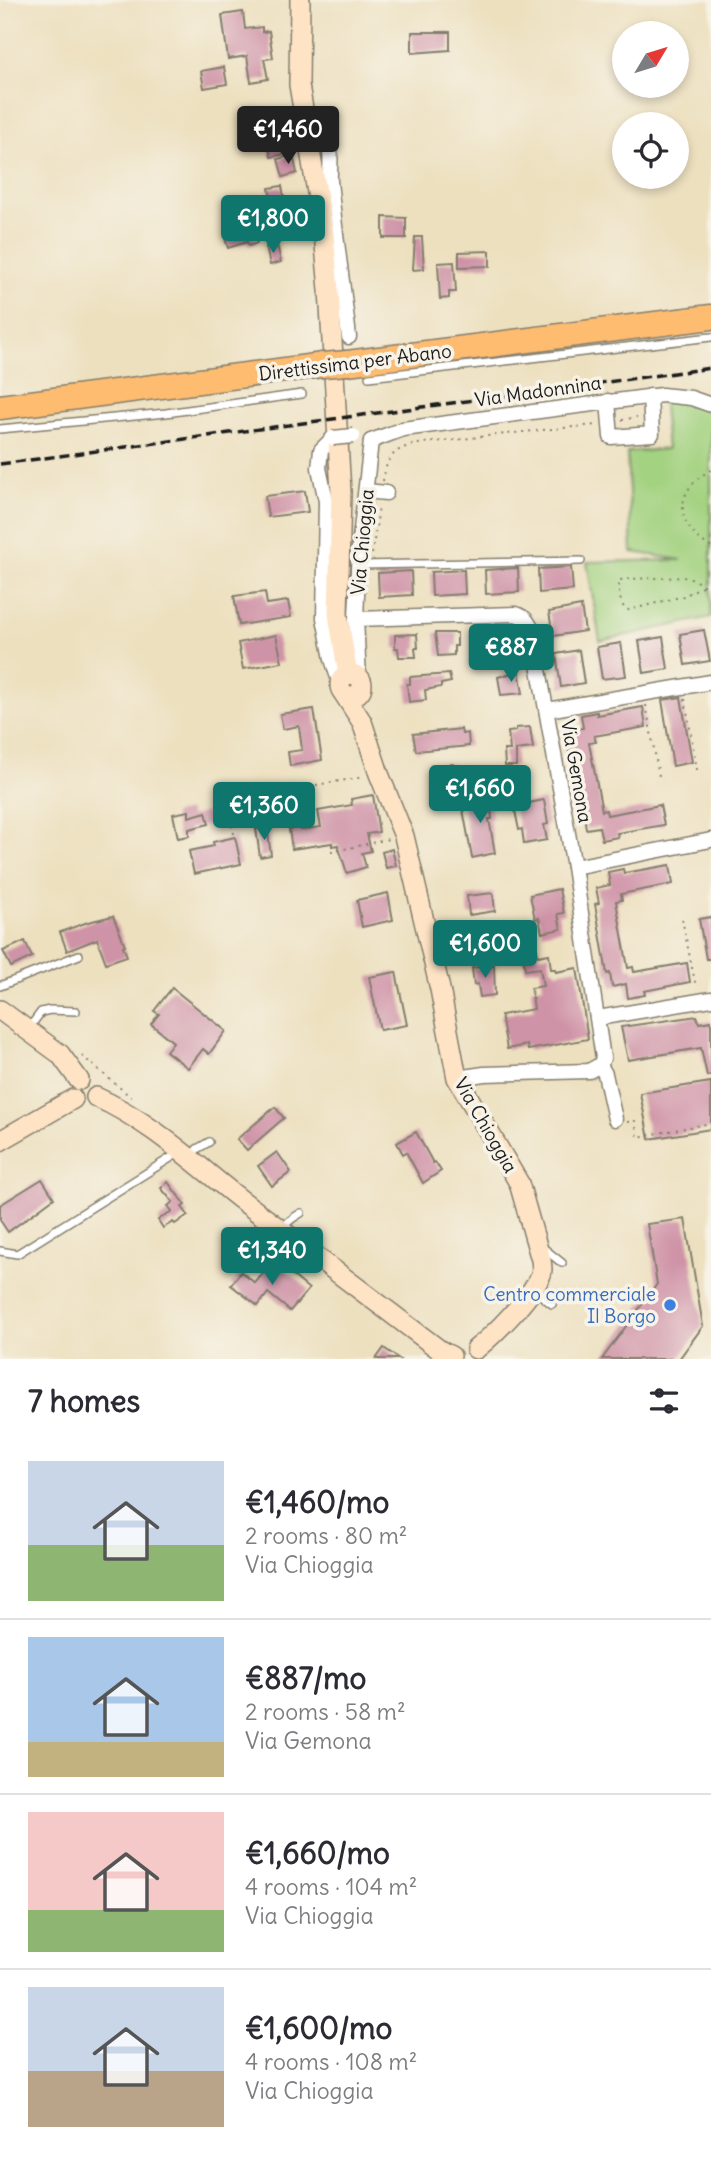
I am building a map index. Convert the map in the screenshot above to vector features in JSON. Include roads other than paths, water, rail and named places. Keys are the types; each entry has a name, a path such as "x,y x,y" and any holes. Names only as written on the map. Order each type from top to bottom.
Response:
{"highway":[{"name":"Direttissima per Abano","path":"0,407 711,317"}],"street":[{"name":"Via Chioggia","path":"300,0 299,85 324,234 329,290 341,492 338,614 350,684 379,774 404,836 440,989 457,1078 519,1183 542,1270 532,1289 478,1354"},
{"path":"309,141 312,138 325,139 331,152 330,180 349,337"},
{"path":"608,401 611,437 652,434 650,396"},
{"name":"Via Madonnina","path":"371,440 403,429 650,396 691,398 711,405"},
{"name":"Via Chioggia","path":"365,436 371,440 366,491 365,565 356,619 350,684 332,659 324,618 326,501 319,468 321,450 333,438 365,436"},
{"path":"366,491 384,493"},
{"name":"Via Gemona","path":"356,619 516,614 528,622 532,630 574,867 603,1048 600,1065 605,1074 615,1119"},
{"path":"547,710 711,682"},
{"path":"574,867 711,840"},
{"path":"598,1018 705,1000"},
{"path":"0,1010 60,1054 79,1080"},
{"path":"457,1078 484,1074 589,1071 600,1065"},
{"path":"79,1080 89,1080 96,1087 96,1097 84,1105 79,1104 71,1092 72,1087 79,1080"},
{"path":"96,1097 148,1126 450,1358 461,1346 471,1346 478,1354"},
{"path":"0,1141 74,1099"}],"lane":[{"path":"369,377 711,337"},
{"path":"0,429 166,413 302,394"},
{"path":"365,565 581,561"},
{"path":"0,986 79,955"},
{"path":"27,1030 41,1012 76,1012"},
{"path":"0,1251 17,1254 209,1142"},
{"path":"280,1230 289,1220 301,1213"},
{"path":"536,1243 562,1263"},
{"path":"532,1289 552,1304"}],"railway":[{"path":"0,464 711,368"}],"place":[{"name":"Centro commerciale Il Borgo","path":"670,1305"}]}
